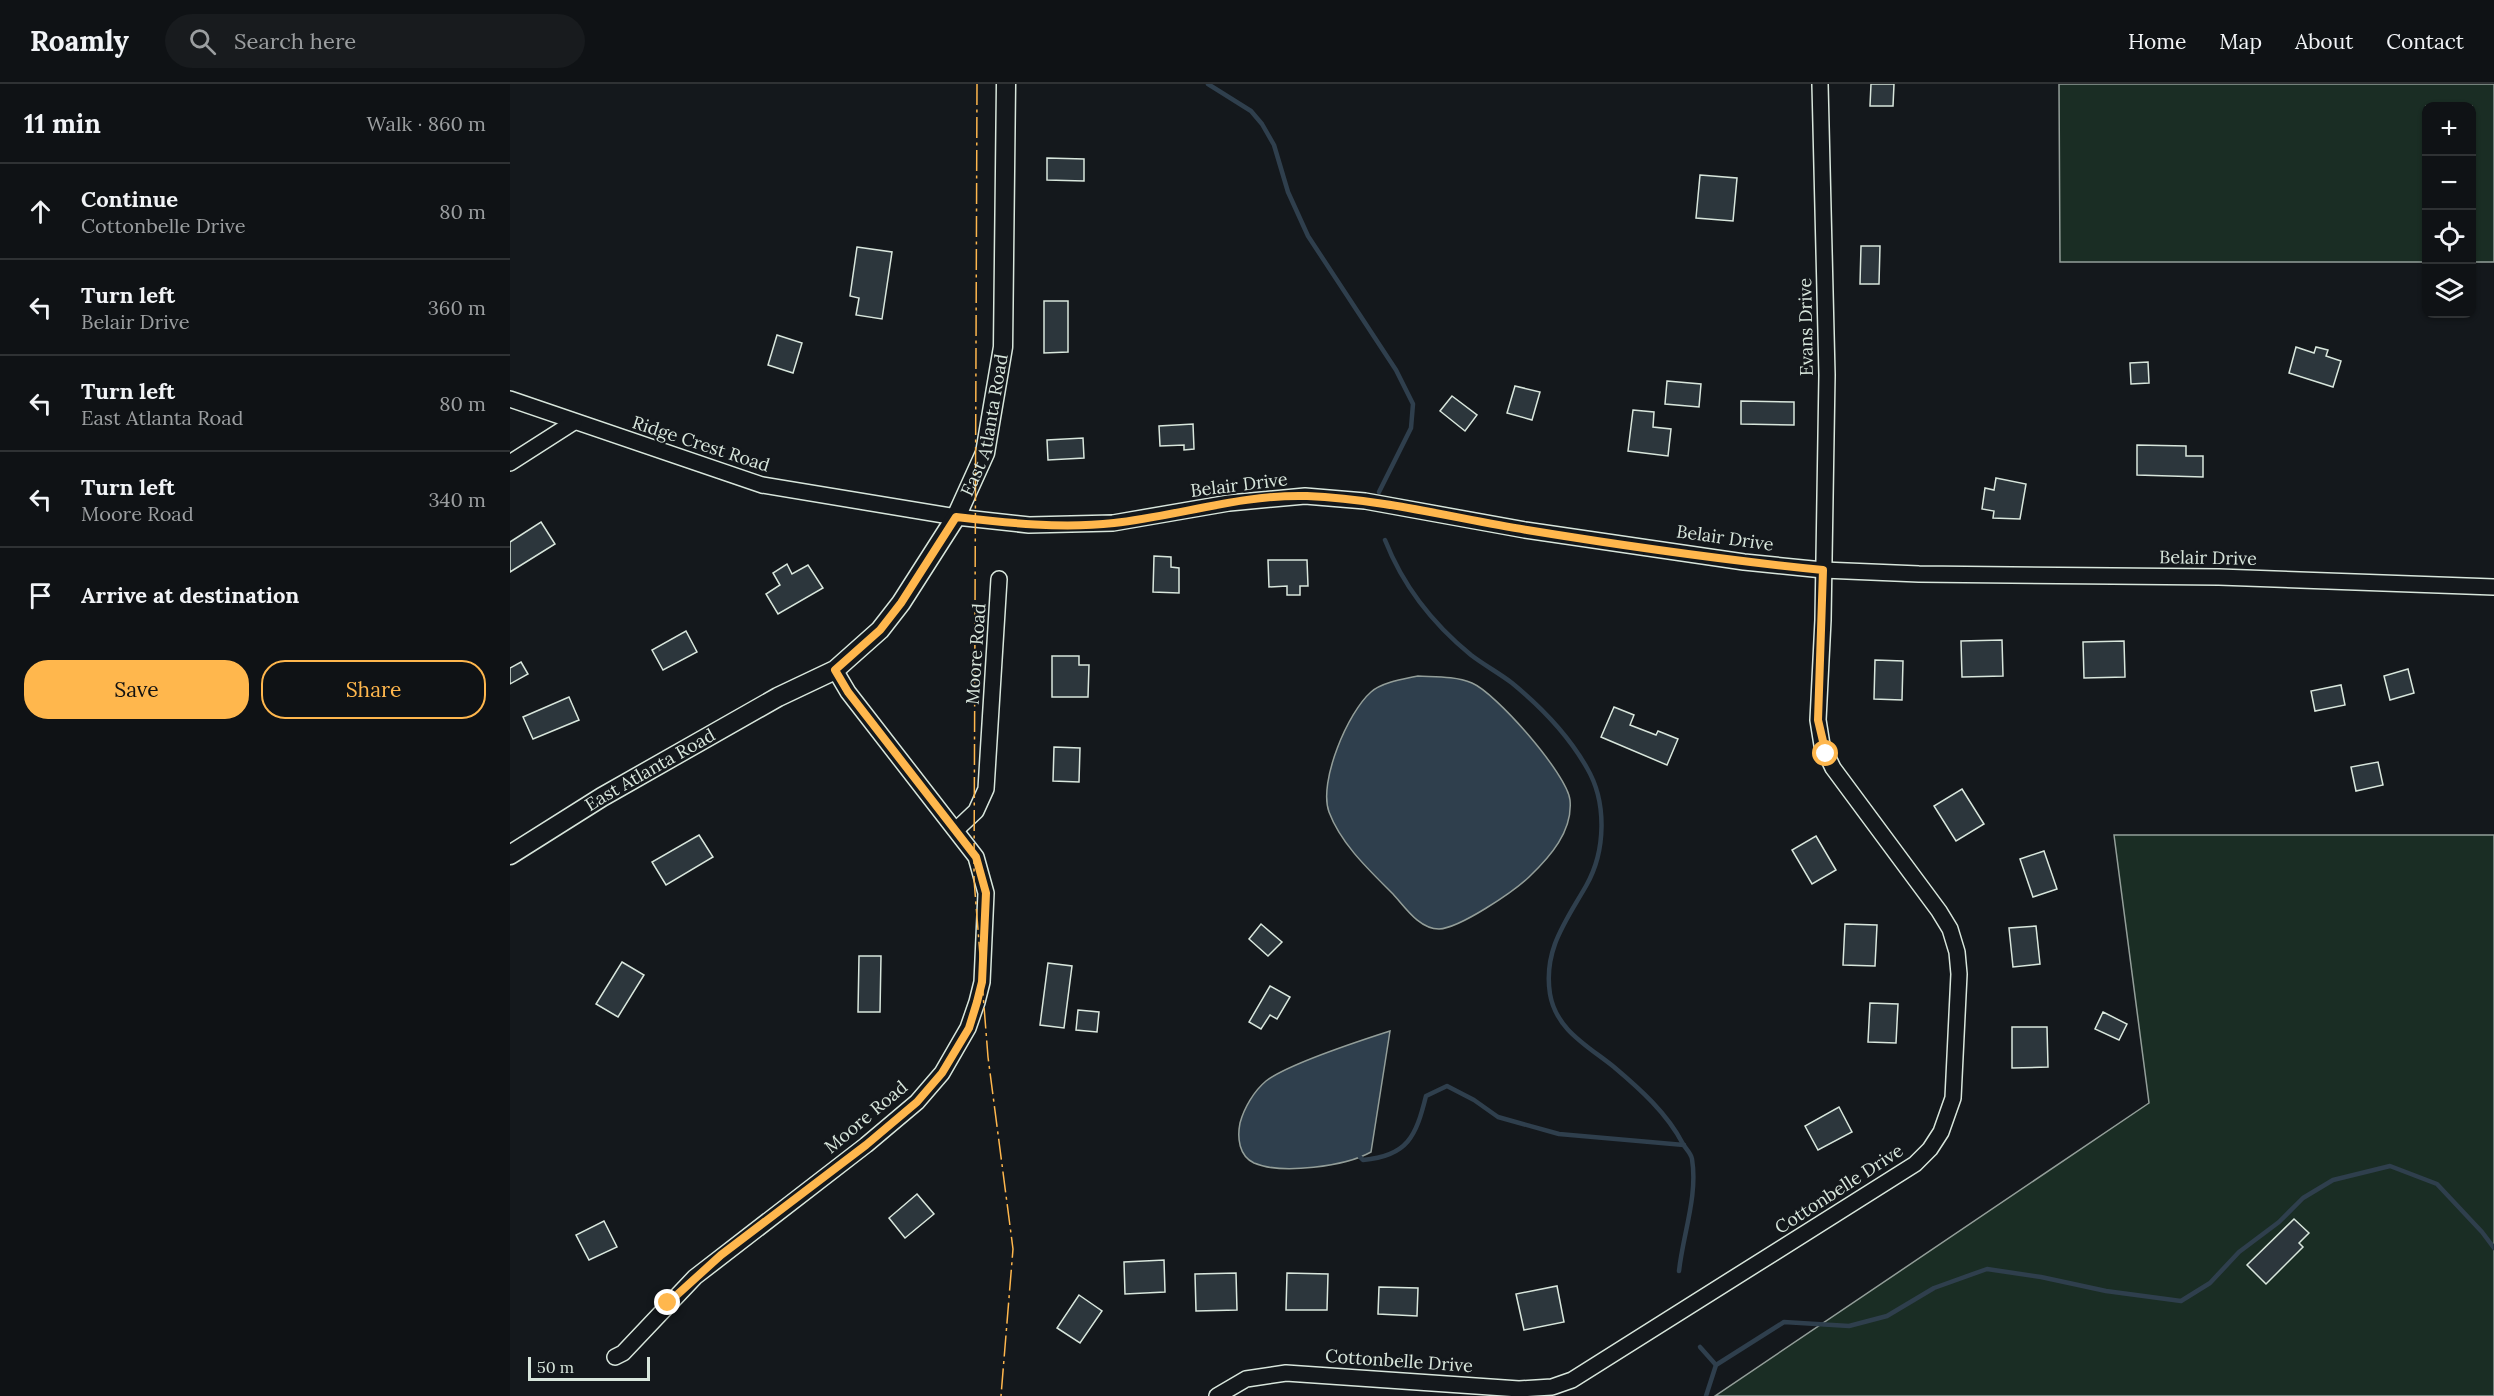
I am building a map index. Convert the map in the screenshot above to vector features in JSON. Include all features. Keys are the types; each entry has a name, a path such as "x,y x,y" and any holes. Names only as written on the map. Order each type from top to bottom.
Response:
{"street":[{"name":"East Atlanta Road","path":"510,855 602,797 778,697 835,670 880,630 901,603 956,517 985,453 1002,347 1006,84"},
{"name":"Evans Drive","path":"1820,84 1827,375 1823,570"},
{"name":"Ridge Crest Road","path":"510,399 762,485 865,500 956,517"},
{"path":"510,464 574,422"},
{"name":"Belair Drive","path":"956,517 1029,525 1113,523 1229,503 1305,496 1365,501 1525,530 1744,562 1823,570 1919,574 2219,577 2494,587"},
{"name":"Cottonbelle Drive","path":"1217,1396 1246,1379 1286,1373 1519,1389 1561,1384 1584,1374 1905,1170 1930,1149 1947,1122 1953,1098 1959,974 1957,952 1940,911 1836,773 1822,745 1818,720 1823,570"},
{"name":"Moore Road","path":"957,829 976,811 986,789 999,579"},
{"name":"Moore Road","path":"615,1357 623,1353 695,1277 897,1120 933,1086 969,1028 981,988 984,950 986,893 976,857 957,829 848,692 835,670"}],"green space":[{"path":"2059,84 2494,84 2494,262 2476,262 2476,102 2422,102 2422,262 2060,262"},
{"path":"2114,835 2494,835 2494,1396 1715,1396 2149,1103"}],"water":[{"path":"1418,676 1459,679 1483,690 1513,718 1544,754 1557,772 1570,800 1568,822 1564,833 1552,852 1537,869 1486,908 1460,923 1439,929 1425,925 1413,916 1356,856 1334,824 1327,799 1331,766 1337,748 1362,702 1371,692 1381,686"},
{"path":"1390,1031 1371,1152 1330,1165 1297,1168 1266,1167 1254,1163 1245,1156 1239,1140 1240,1123 1250,1100 1266,1081 1308,1060"}],"building":[{"path":"1871,84 1894,84 1893,106 1870,106"},
{"path":"1047,158 1084,159 1084,181 1047,180"},
{"path":"1700,175 1737,178 1733,221 1696,218"},
{"path":"1861,246 1880,246 1879,284 1860,284"},
{"path":"857,247 892,252 882,319 856,315 859,298 850,296"},
{"path":"1044,301 1068,301 1068,352 1044,353"},
{"path":"777,335 802,343 793,373 768,365"},
{"path":"2296,347 2314,353 2316,347 2328,350 2326,356 2341,361 2333,387 2289,373"},
{"path":"2148,362 2149,383 2131,384 2130,363"},
{"path":"1667,381 1701,384 1699,407 1665,404"},
{"path":"1515,386 1540,392 1532,420 1507,413"},
{"path":"1452,396 1477,415 1465,431 1440,411"},
{"path":"1741,401 1794,402 1794,425 1741,424"},
{"path":"1633,410 1654,412 1653,427 1671,429 1668,456 1628,451"},
{"path":"1193,424 1194,449 1184,450 1184,445 1160,446 1159,426"},
{"path":"1083,438 1084,458 1048,460 1047,440"},
{"path":"2137,445 2186,446 2186,456 2203,456 2203,477 2137,475"},
{"path":"1996,478 2026,484 2020,519 1993,518 1994,511 1982,509 1985,488 1994,490"},
{"path":"541,522 555,544 510,572 510,542"},
{"path":"1154,556 1171,557 1171,567 1179,568 1179,593 1153,592"},
{"path":"1268,560 1307,560 1308,586 1300,586 1300,595 1287,595 1287,586 1269,587"},
{"path":"787,564 792,574 808,565 823,588 778,614 766,594 780,585 773,573"},
{"path":"686,631 697,652 663,670 652,650"},
{"path":"2002,640 2003,676 1962,677 1961,641"},
{"path":"2124,641 2125,677 2084,678 2083,642"},
{"path":"1052,656 1079,656 1079,665 1089,665 1088,697 1052,697"},
{"path":"1875,660 1903,661 1902,700 1874,699"},
{"path":"521,662 528,674 510,684 510,668"},
{"path":"2408,669 2414,693 2390,700 2384,676"},
{"path":"2341,685 2345,705 2315,711 2311,691"},
{"path":"569,697 579,720 533,739 523,717"},
{"path":"1614,707 1634,715 1630,725 1656,735 1658,731 1678,739 1667,765 1601,737"},
{"path":"1054,747 1080,748 1079,782 1053,781"},
{"path":"2378,762 2383,785 2356,791 2351,767"},
{"path":"1962,789 1984,824 1956,841 1934,806"},
{"path":"699,835 713,857 666,885 652,862"},
{"path":"1816,836 1836,870 1812,884 1792,850"},
{"path":"2044,851 2057,889 2033,897 2020,859"},
{"path":"1261,924 1282,942 1268,956 1249,939"},
{"path":"1845,924 1877,925 1875,966 1843,965"},
{"path":"2036,926 2040,964 2013,967 2009,928"},
{"path":"859,956 881,956 880,1012 858,1012"},
{"path":"622,962 644,975 618,1017 596,1004"},
{"path":"1048,963 1072,966 1064,1028 1040,1025"},
{"path":"1270,986 1290,997 1277,1019 1270,1015 1261,1029 1249,1022"},
{"path":"1870,1003 1898,1004 1896,1043 1868,1042"},
{"path":"1078,1010 1099,1012 1097,1032 1076,1030"},
{"path":"2103,1012 2127,1024 2119,1040 2095,1029"},
{"path":"2012,1027 2047,1027 2048,1067 2012,1068"},
{"path":"1839,1107 1852,1132 1818,1150 1805,1126"},
{"path":"917,1194 934,1214 905,1238 889,1218"},
{"path":"2294,1219 2309,1233 2299,1243 2303,1247 2266,1284 2247,1265"},
{"path":"604,1221 617,1247 589,1260 576,1235"},
{"path":"1164,1260 1165,1292 1125,1294 1124,1262"},
{"path":"1236,1273 1237,1310 1196,1311 1195,1274"},
{"path":"1287,1273 1328,1274 1327,1310 1286,1310"},
{"path":"1557,1286 1564,1322 1524,1330 1516,1294"},
{"path":"1379,1287 1418,1288 1417,1316 1378,1314"},
{"path":"1079,1295 1102,1311 1080,1343 1057,1328"}],"waterway":[{"path":"1208,84 1251,111 1262,124 1274,145 1288,192 1308,236 1396,370 1413,404 1411,428 1379,492"},
{"path":"1385,540 1410,588 1432,617 1471,655 1512,683 1533,701 1572,744 1594,781 1602,827 1597,858 1593,872 1564,924 1553,950 1550,963 1550,994 1553,1007 1566,1027 1574,1036 1624,1075 1652,1102 1669,1122 1691,1155 1693,1187 1679,1271"},
{"path":"1360,1157 1363,1160 1378,1158 1400,1149 1414,1133 1426,1096 1447,1086 1474,1100 1498,1117 1559,1134 1684,1145"},
{"path":"1706,1396 1716,1365 1784,1322 1849,1326 1887,1316 1934,1288 1987,1269 2041,1277 2106,1291 2181,1301 2210,1283 2239,1252 2279,1222 2303,1198 2333,1180 2390,1166 2437,1184 2494,1248"},
{"path":"1700,1347 1716,1365"}],"power":[{"path":"977,84 974,879 988,1057 1013,1249 1001,1396"}],"route":[{"path":"668,1303 721,1255 866,1145 917,1102 933,1086 969,1028 982,982 986,922 986,893 976,857 957,829 848,692 835,670 880,630 901,603 956,517 1029,525 1113,523 1229,503 1305,496 1365,501 1525,530 1744,562 1823,570 1818,720 1820,738 1826,754"}]}
